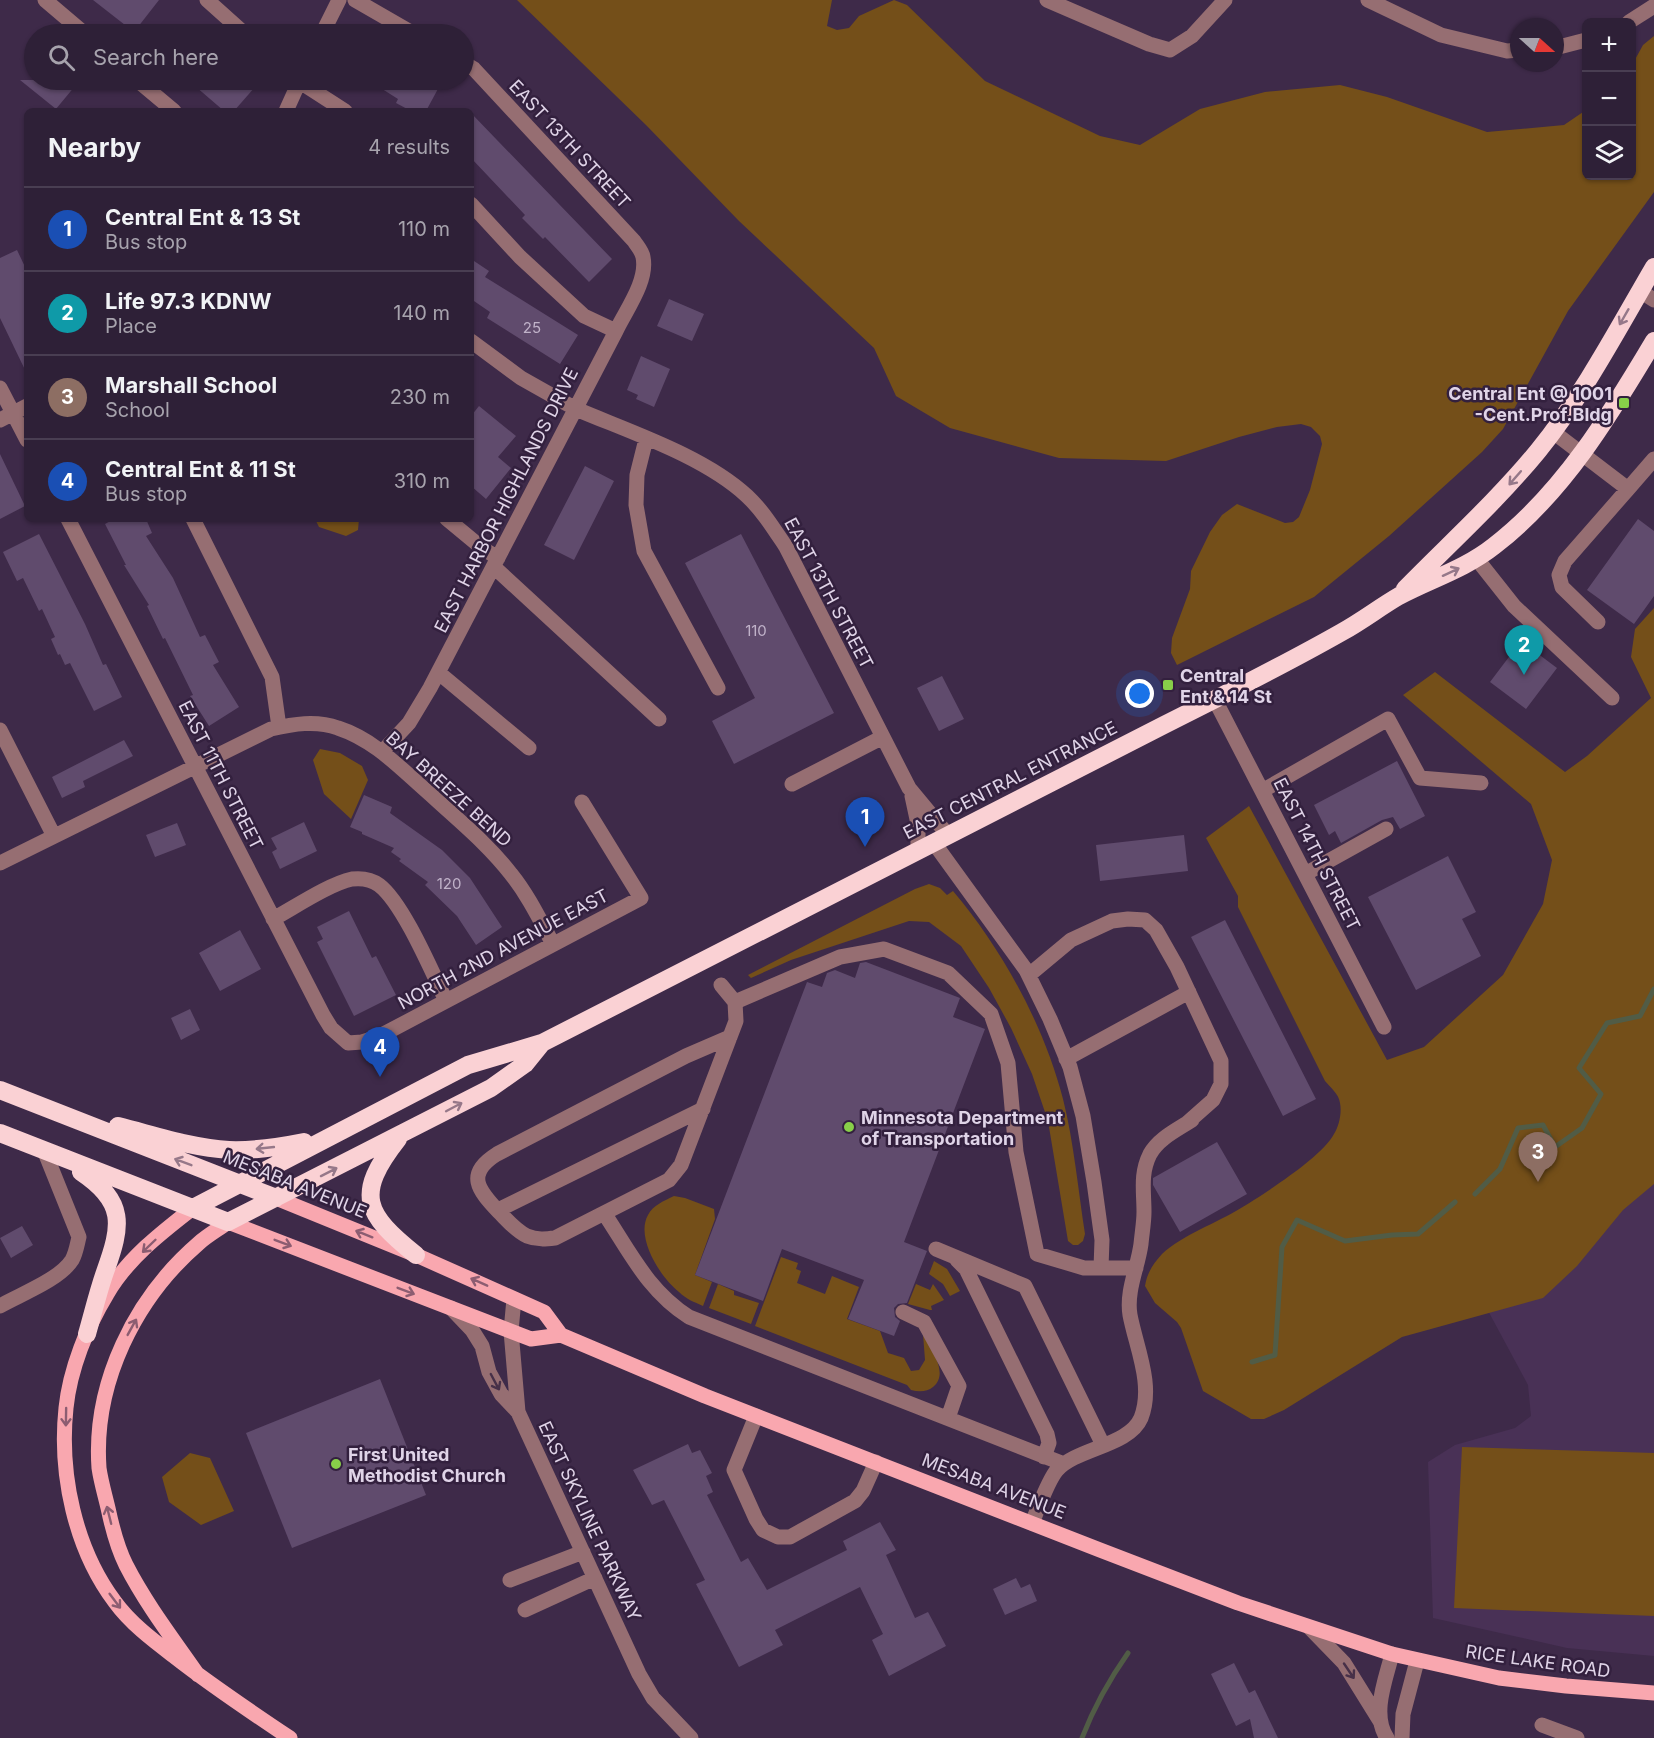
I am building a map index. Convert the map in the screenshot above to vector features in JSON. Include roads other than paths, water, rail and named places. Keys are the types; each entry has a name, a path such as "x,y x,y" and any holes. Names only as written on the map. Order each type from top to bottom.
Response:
{"highway":[{"name":"EAST CENTRAL ENTRANCE","path":"1398,597 1506,489 1539,450 1647,296 1654,267"},
{"name":"EAST CENTRAL ENTRANCE","path":"193,1208 468,1065 542,1043 1215,700 1344,631 1398,597 1468,564 1519,525 1552,490 1621,398 1654,341"},
{"name":"EAST CENTRAL ENTRANCE","path":"228,1221 402,1134 511,1076 525,1064 542,1043"},
{"name":"MESABA AVENUE","path":"0,1090 276,1198"},
{"path":"50,1110 189,1144 228,1150 271,1148 323,1139"},
{"path":"0,1133 228,1221"},
{"path":"402,1134 375,1174 371,1202 375,1215 383,1227 416,1255"},
{"path":"51,1153 100,1185 113,1205 117,1217 118,1229 115,1244 87,1334"}],"main road":[{"name":"MESABA AVENUE","path":"276,1198 416,1255 544,1312 561,1335 756,1416 1238,1603 1417,1661"},
{"path":"193,1208 132,1261 107,1292 87,1334 73,1373 66,1408 65,1457 70,1497 80,1537 94,1571 115,1603 140,1629 198,1675 290,1738"},
{"path":"198,1675 150,1607 125,1563 114,1533 99,1469 105,1396 115,1361 131,1327 153,1293 177,1264 200,1242 228,1221 531,1339 561,1335"},
{"name":"RICE LAKE ROAD","path":"1417,1661 1532,1682 1609,1691 1654,1693"}],"street":[{"path":"45,0 73,24"},
{"path":"207,0 234,24"},
{"path":"327,24 339,0"},
{"path":"355,0 397,24"},
{"path":"1047,0 1149,44 1170,50 1192,36 1226,0"},
{"path":"1368,0 1441,35 1510,51"},
{"path":"1635,18 1654,6"},
{"path":"1564,46 1582,41"},
{"name":"EAST 13TH STREET","path":"474,69 634,241 643,256"},
{"path":"149,90 170,108"},
{"path":"287,108 295,90"},
{"path":"314,90 341,108"},
{"path":"474,207 520,257 584,316 616,331"},
{"name":"EAST HARBOR HIGHLANDS DRIVE","path":"382,752 409,723 439,673 641,280 643,256"},
{"name":"EAST 13TH STREET","path":"474,343 521,378 576,409 708,468 747,496 786,547 884,737 933,843"},
{"path":"0,388 24,434"},
{"path":"1552,431 1628,489"},
{"path":"646,439 637,475 636,505 644,551 718,688"},
{"path":"1598,622 1562,587 1559,576 1565,561 1654,459"},
{"name":"EAST 11TH STREET","path":"70,522 330,1028 348,1042"},
{"path":"194,522 272,677 279,727"},
{"path":"451,522 482,548 659,719"},
{"path":"1476,558 1514,606 1612,698"},
{"path":"439,673 529,748"},
{"name":"EAST 14TH STREET","path":"1215,700 1384,1027"},
{"path":"1262,790 1388,719 1420,778 1481,783"},
{"name":"BAY BREEZE BEND","path":"0,863 271,729 315,723 337,727 371,743 497,856 528,898 553,944"},
{"path":"0,730 54,836"},
{"path":"792,784 884,737"},
{"name":"EAST 13TH STREET","path":"909,788 916,813 933,843"},
{"name":"NORTH 2ND AVENUE EAST","path":"348,1042 362,1042 378,1037 641,898 582,802"},
{"path":"1305,874 1386,829"},
{"path":"933,843 1029,975 1066,1059 1083,1116 1102,1240 1101,1268"},
{"path":"273,919 339,883 359,878 376,883 392,900 412,932 447,1001"},
{"path":"1029,975 1071,940 1112,921 1144,920 1156,930 1189,992 1221,1061 1221,1084 1213,1100 1190,1121 1162,1139 1146,1163 1142,1183 1144,1211 1137,1268 1130,1296 1130,1314 1146,1389 1145,1406 1140,1420 1129,1432 1064,1464 1056,1471 1032,1523"},
{"path":"735,1002 840,957 884,949 948,973 991,1014 1008,1063 1016,1152 1037,1254 1083,1268 1137,1268"},
{"path":"721,985 735,1002 736,1021 730,1037 703,1109 681,1165 669,1180 555,1238 541,1239 526,1236 516,1230 479,1189 477,1176 485,1162 686,1056 730,1037"},
{"path":"1066,1059 1189,992"},
{"path":"498,1210 703,1109"},
{"path":"0,1306 60,1273 72,1261 79,1237 51,1153"},
{"path":"604,1213 646,1279 671,1305 689,1317 1064,1464"},
{"path":"936,1249 1025,1286 1103,1445"},
{"path":"955,1257 966,1269 1047,1434 1049,1443 1044,1457"},
{"name":"EAST SKYLINE PARKWAY","path":"514,1299 511,1331 518,1412 639,1674 653,1698 692,1738"},
{"path":"451,1308 472,1330 482,1346 489,1372 501,1394 518,1412"},
{"path":"903,1312 924,1322 959,1386 948,1418"},
{"path":"756,1416 734,1470 756,1519 763,1530 770,1534 790,1537 855,1501 863,1491 876,1462"},
{"path":"510,1580 584,1552"},
{"path":"525,1610 595,1578"},
{"path":"1310,1628 1344,1663 1380,1721 1387,1738"},
{"path":"1380,1721 1382,1696 1392,1654"},
{"path":"1402,1738 1403,1714 1417,1661"},
{"path":"1542,1725 1577,1738"}],"waterway":[{"path":"1475,1194 1500,1169 1518,1128 1543,1125 1555,1147 1582,1128 1601,1094 1579,1068 1607,1023 1640,1016 1654,989"},
{"path":"1252,1362 1275,1355 1282,1247 1297,1220 1345,1241 1418,1234 1455,1202"},
{"path":"1082,1738 1102,1694 1128,1653"}],"place":[{"name":"Central Ent @ 1001 -Cent.Prof.Bldg","path":"1624,403"},
{"name":"Life 97.3 KDNW","path":"1524,675"},
{"name":"Central Ent & 14 St","path":"1168,685"},
{"name":"Central Ent & 13 St","path":"865,847"},
{"name":"Central Ent & 11 St","path":"380,1077"},
{"name":"Minnesota Department of Transportation","path":"849,1127"},
{"name":"Marshall School","path":"1538,1182"},
{"name":"First United Methodist Church","path":"336,1464"}]}
